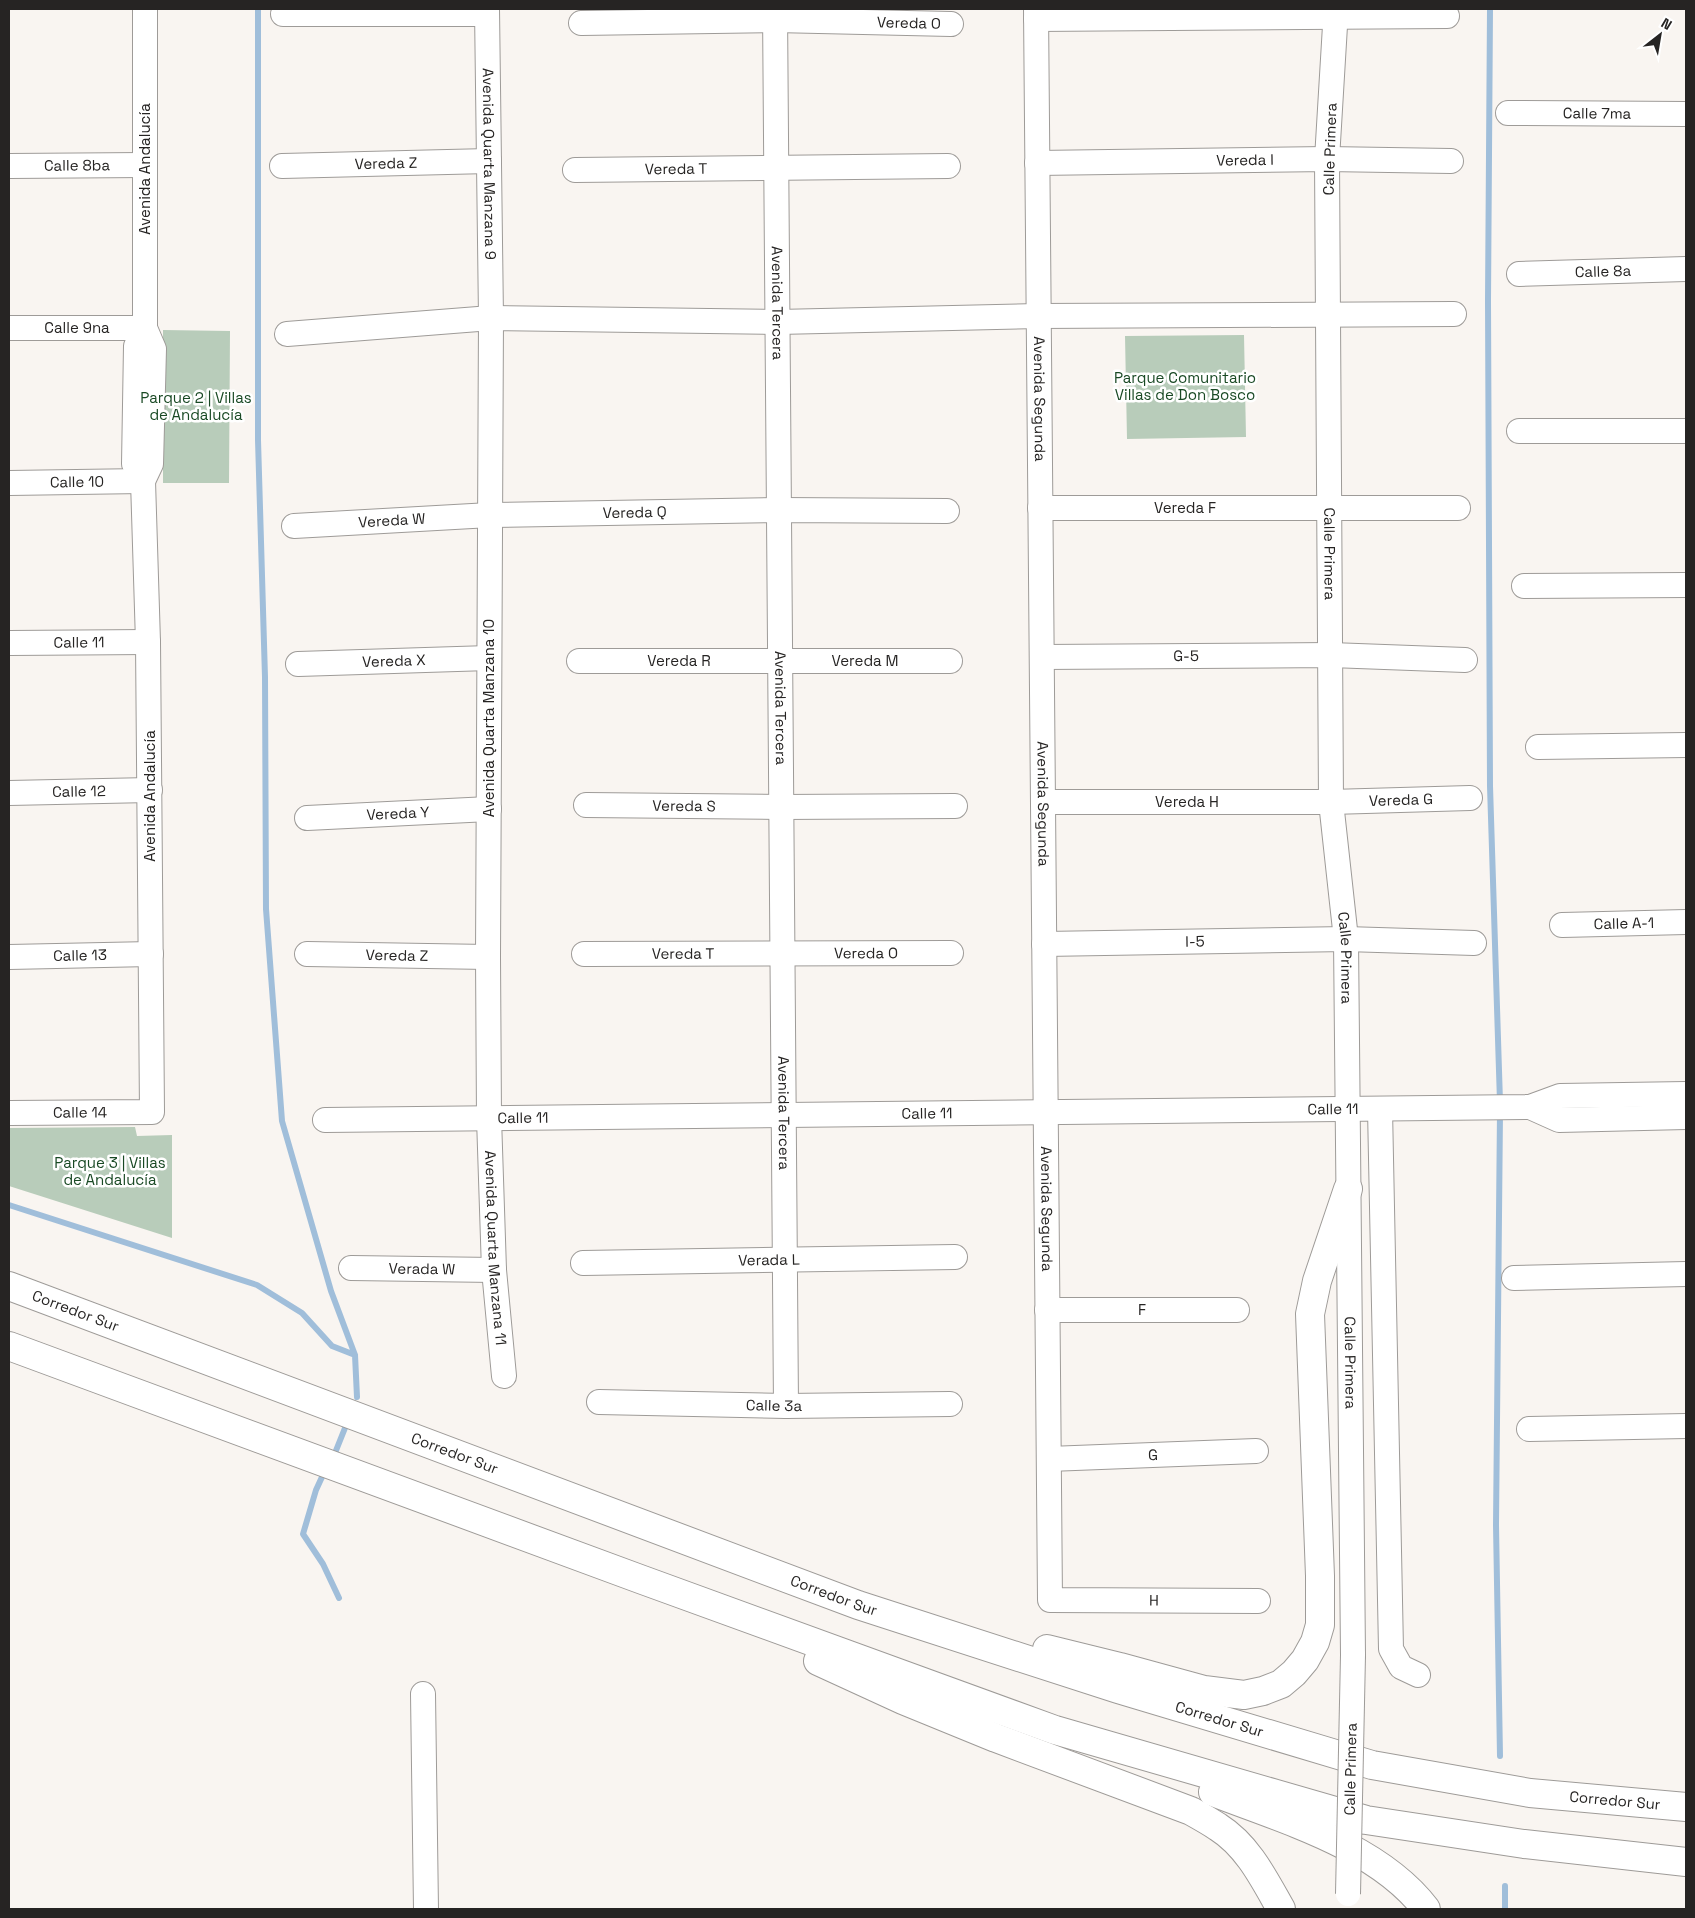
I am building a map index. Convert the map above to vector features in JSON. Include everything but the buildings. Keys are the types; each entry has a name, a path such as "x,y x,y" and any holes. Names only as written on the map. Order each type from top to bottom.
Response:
{"highway":[{"path":"858,1605 1120,1667 1204,1690 1244,1695 1263,1692 1281,1684 1294,1673 1305,1660 1315,1642 1320,1625 1320,1576 1310,1314 1317,1281 1348,1189"},
{"name":"Corredor Sur","path":"9,1286 858,1605 1118,1689 1372,1765 1530,1793 1686,1806"},
{"path":"9,1346 640,1580 1056,1730 1334,1841 1366,1857 1413,1892 1426,1909"},
{"path":"640,1580 903,1700 996,1738 1191,1811 1219,1828 1240,1846 1259,1870 1280,1909"},
{"path":"1056,1730 1366,1820 1524,1844 1686,1862"}],"street":[{"name":"Avenida Andalucía","path":"145,9 145,328 136,346 134,464 143,481 148,642 152,1112"},
{"path":"283,14 487,12"},
{"name":"Avenida Quarta Manzana 9","path":"487,12 491,318"},
{"path":"1036,14 1336,12 1446,16"},
{"name":"Calle Primera","path":"1336,12 1327,159 1329,509 1331,802 1346,939 1353,1655 1348,1902"},
{"path":"581,23 775,14"},
{"name":"Vereda O","path":"775,14 951,24"},
{"name":"Avenida Tercera","path":"775,14 786,1406"},
{"name":"Avenida Segunda","path":"1036,14 1050,1600"},
{"name":"Calle 7ma","path":"1508,113 1686,114"},
{"name":"Vereda I","path":"1037,163 1327,159 1451,161"},
{"name":"Vereda Z","path":"282,166 489,161"},
{"name":"Calle 8ba","path":"9,166 144,165"},
{"path":"776,168 948,166"},
{"name":"Vereda T","path":"575,170 776,168"},
{"name":"Calle 8a","path":"1519,274 1686,269"},
{"path":"287,334 491,318 778,322 1038,316 1454,314"},
{"name":"Avenida Quarta Manzana 10","path":"490,1118 488,957 491,318"},
{"name":"Calle 9na","path":"9,328 145,328"},
{"path":"1518,431 1686,431"},
{"name":"Calle 10","path":"9,483 143,481"},
{"name":"Vereda F","path":"1040,508 1458,508"},
{"name":"Vereda Q","path":"490,515 779,510 947,511"},
{"name":"Vereda W","path":"294,526 490,515"},
{"path":"1524,586 1686,585"},
{"name":"Calle 11","path":"9,643 148,642"},
{"name":"G-5","path":"1042,657 1330,655 1465,660"},
{"name":"Vereda X","path":"298,664 490,658"},
{"name":"Vereda M","path":"780,661 950,660"},
{"name":"Vereda R","path":"578,661 780,661"},
{"path":"1538,748 1686,745"},
{"name":"Calle 12","path":"9,792 150,790"},
{"name":"Vereda G","path":"1331,802 1470,798"},
{"name":"Vereda H","path":"1043,802 1331,802"},
{"name":"Vereda S","path":"586,805 955,806"},
{"name":"Vereda Y","path":"307,818 489,809"},
{"name":"Calle A-1","path":"1562,925 1686,922"},
{"name":"I-5","path":"1044,944 1346,939 1474,943"},
{"name":"Vereda O","path":"782,953 951,953"},
{"name":"Vereda T","path":"584,954 782,953"},
{"name":"Calle 13","path":"9,957 150,954"},
{"name":"Vereda Z","path":"307,954 488,957"},
{"name":"Calle 11","path":"325,1120 1522,1107 1560,1096 1680,1106"},
{"path":"1380,1109 1391,1649 1401,1668 1418,1675"},
{"name":"Calle 14","path":"9,1113 152,1112"},
{"name":"Avenida Quarta Manzana 11","path":"490,1118 494,1270 504,1376"},
{"name":"Verada L","path":"583,1263 955,1258"},
{"name":"Verada W","path":"351,1268 494,1270"},
{"path":"1514,1278 1686,1274"},
{"name":"F","path":"1047,1310 1237,1310"},
{"name":"Calle 3a","path":"599,1402 786,1406 950,1404"},
{"path":"1529,1428 1686,1426"},
{"name":"G","path":"1049,1459 1256,1451"},
{"name":"H","path":"1050,1600 1258,1601"},
{"path":"423,1694 426,1909"}],"green space":[{"name":"Parque 2 | Villas de Andalucía","path":"163,330 230,331 229,483 163,483"},
{"name":"Parque Comunitario Villas de Don Bosco","path":"1244,335 1246,437 1127,439 1125,336"},
{"name":"Parque 3 | Villas de Andalucía","path":"135,1127 137,1136 172,1135 172,1238 9,1186 9,1128"}],"waterway":[{"path":"258,9 258,440 265,677 266,909 282,1121 331,1291 355,1355 357,1397"},
{"path":"1490,9 1488,301 1490,786 1500,1102"},
{"path":"1500,1112 1496,1525 1500,1756"},
{"path":"9,1205 257,1285 302,1313 332,1346 355,1355"},
{"path":"335,1453 347,1423"},
{"path":"322,1477 316,1490 303,1534 323,1564 339,1598"},
{"path":"1505,1886 1505,1909"}]}
